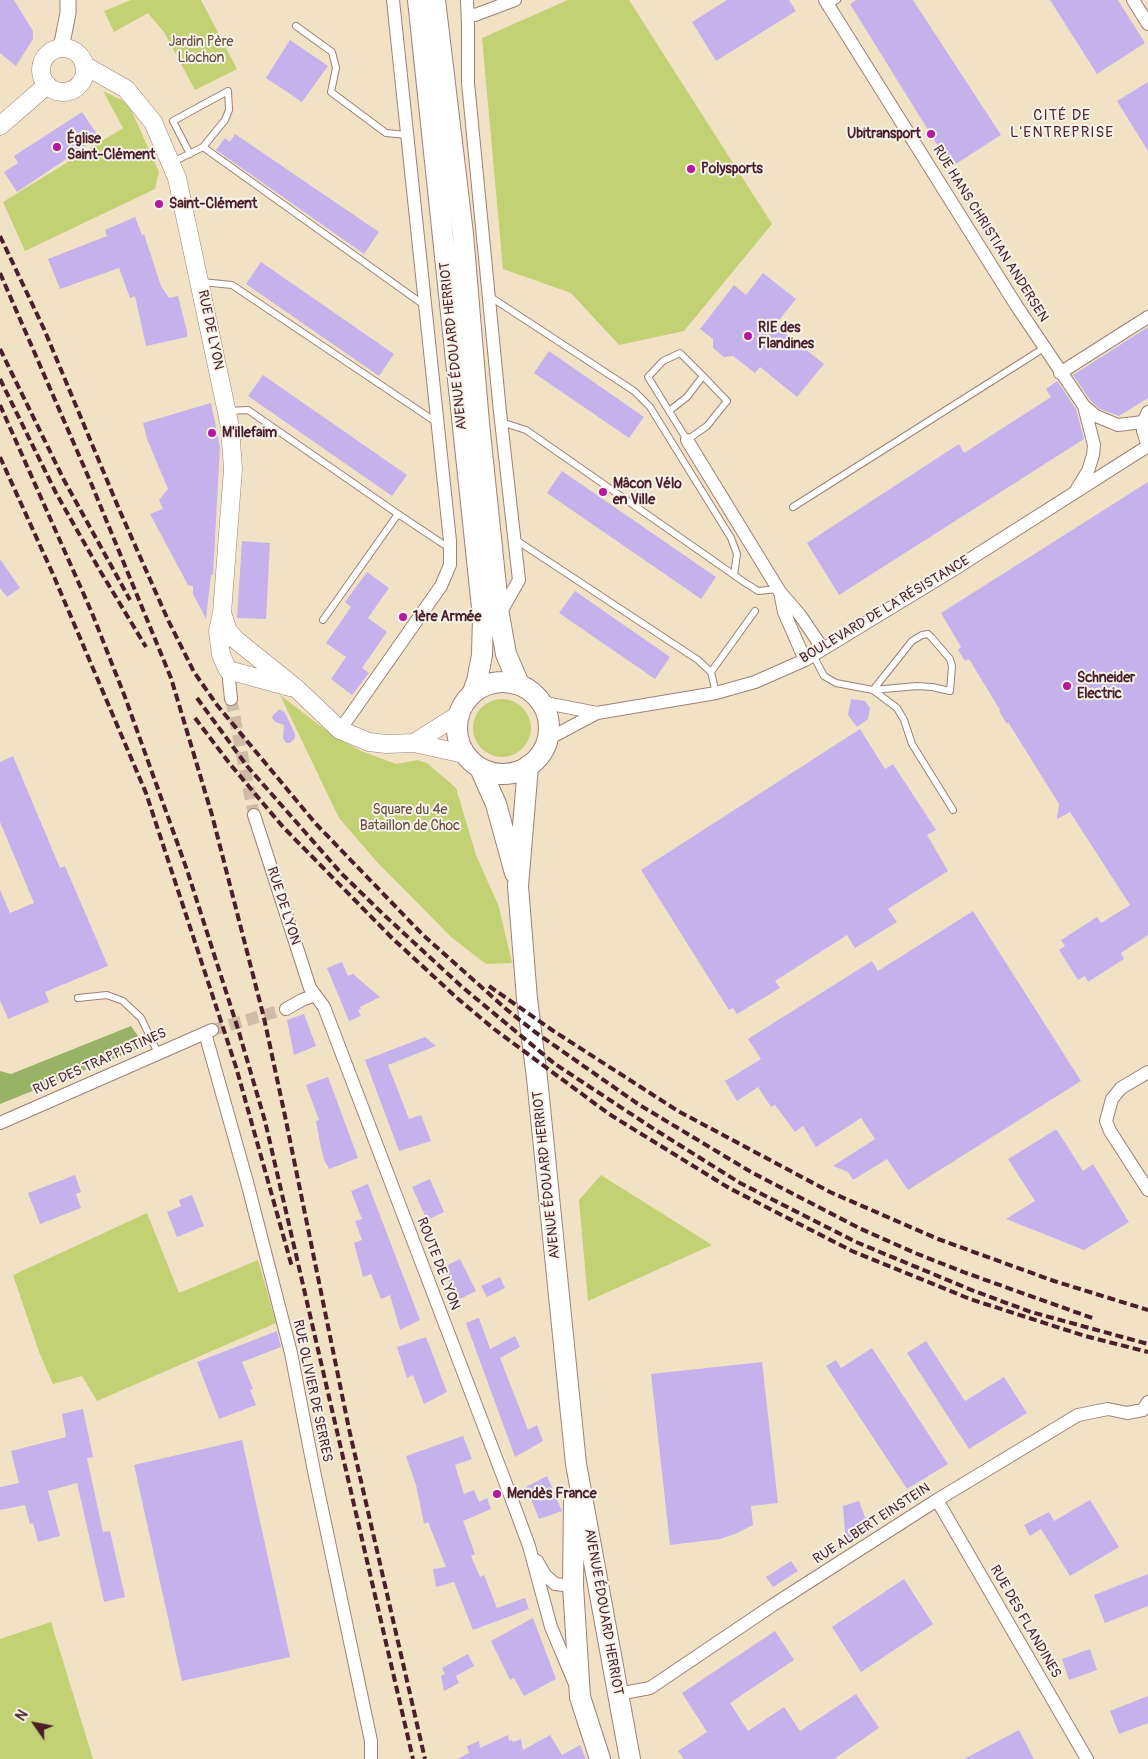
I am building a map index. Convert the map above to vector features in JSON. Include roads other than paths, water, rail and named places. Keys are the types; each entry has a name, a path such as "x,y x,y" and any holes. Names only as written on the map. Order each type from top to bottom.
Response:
{"main road":[{"name":"AVENUE ÉDOUARD HERRIOT","path":"418,0 483,616 482,655 473,692"},
{"name":"AVENUE ÉDOUARD HERRIOT","path":"435,0 463,234 479,422 499,615 506,654 519,684"},
{"path":"80,84 83,78 84,65 82,60 73,51 61,48 50,52 43,62 42,74 47,84 52,88 64,92 103,76"},
{"name":"RUE DE LYON","path":"84,65 126,89 153,122 180,192 201,282 230,427 233,469 222,613 218,631 220,655 228,670"},
{"path":"0,126 47,84"},
{"name":"RUE DE LYON","path":"222,613 228,631 236,640 297,689"},
{"path":"256,656 234,661 228,670 297,689 340,730 369,742 386,744 414,743 464,754"},
{"path":"507,681 519,684 532,691 547,713 548,739 541,754 528,766 517,772 492,773 480,768 464,754 458,742 456,728 458,715 464,702 483,685 507,681"},
{"path":"414,743 458,715"},
{"name":"AVENUE ÉDOUARD HERRIOT","path":"528,766 518,886 527,999 538,1078 576,1464 630,1759"},
{"name":"AVENUE ÉDOUARD HERRIOT","path":"480,768 496,804 518,886"},
{"name":"AVENUE ÉDOUARD HERRIOT","path":"576,1464 573,1586 580,1696 600,1759"}],"street":[{"path":"61,48 68,13 68,0"},
{"path":"340,730 441,586 450,565 450,547 393,0"},
{"path":"466,0 468,14 468,83 501,422 519,580 499,615"},
{"path":"468,14 475,15 515,0"},
{"path":"1133,0 1148,24"},
{"name":"RUE HANS CHRISTIAN ANDERSEN","path":"830,2 1044,348 1084,406 1096,416 1118,425 1146,417"},
{"path":"1060,373 1148,316"},
{"name":"RUE HANS CHRISTIAN ANDERSEN","path":"1076,492 1088,471 1094,445 1084,406"},
{"path":"1146,417 1144,439 1148,446"},
{"path":"687,440 779,591 800,615 814,655"},
{"name":"BOULEVARD DE LA RÉSISTANCE","path":"548,739 597,713 716,693 755,682 814,655 953,570 1148,446"},
{"path":"779,591 784,612 814,655"},
{"name":"RUE DE LYON","path":"228,670 231,699"},
{"name":"BOULEVARD DE LA RÉSISTANCE","path":"541,702 597,713"},
{"name":"RUE DE LYON","path":"254,815 289,928 310,988 315,995"},
{"path":"286,1008 315,995"},
{"name":"ROUTE DE LYON","path":"315,995 328,1016 529,1546 551,1627 580,1696"},
{"name":"RUE DES TRAPPISTINES","path":"0,1122 208,1032"},
{"name":"RUE OLIVIER DE SERRES","path":"208,1032 291,1353 371,1741 371,1759"},
{"path":"1148,1072 1121,1088 1112,1099 1106,1121 1110,1131 1148,1190"},
{"name":"RUE ALBERT EINSTEIN","path":"618,1694 650,1688 773,1605 937,1500 1078,1415 1108,1409 1127,1413 1146,1409"},
{"name":"RUE DES FLANDINES","path":"937,1500 1088,1759"},
{"name":"ROUTE DE LYON","path":"529,1546 545,1575 555,1584 573,1586"}],"lane":[{"path":"296,26 332,52 336,68 331,92 386,132 407,135"},
{"path":"170,164 203,148 225,120 229,110 228,91 173,121 190,154"},
{"path":"203,148 425,305"},
{"path":"201,282 232,285 436,422"},
{"path":"488,295 634,391 650,407 731,538 737,554 734,575"},
{"path":"793,507 1044,348"},
{"path":"680,353 727,400 708,426 687,440 669,411 648,377 662,361 680,353"},
{"path":"669,411 687,397 703,376"},
{"path":"227,412 248,410 398,514 450,547"},
{"path":"501,422 526,430 758,591 779,591"},
{"path":"323,620 398,514"},
{"path":"515,540 698,660 711,672 716,693"},
{"path":"711,672 754,611"},
{"path":"814,655 824,676 836,683 873,690 917,686 950,691 952,666 950,659 928,634 922,635 912,641 873,690"},
{"path":"873,690 897,708 904,720 912,744 953,810"},
{"path":"78,998 107,995 123,1000 141,1018 158,1053"}],"tunnel":[{"path":"231,699 254,815"},
{"path":"212,1030 286,1009"}],"railway":[{"path":"0,236 44,329 119,509 168,620 194,672 217,705 316,824 422,934 506,1009 535,1032 638,1104 751,1172 859,1228 915,1253 1095,1319"},
{"path":"0,273 91,483 171,678 212,815 264,1018 349,1429 425,1759"},
{"path":"0,349 64,480 130,600"},
{"path":"0,379 56,493 146,647"},
{"path":"0,405 92,613 125,697 187,870 238,1029 265,1121 413,1759"},
{"path":"0,457 52,572 146,793 236,1067 292,1267"},
{"path":"197,698 247,766 341,873 461,986 555,1064 740,1183 856,1242 974,1291 1031,1312 1148,1344"},
{"path":"195,718 230,764 283,827 392,938 494,1029 609,1114 729,1188 852,1251 970,1299 1085,1336 1148,1352"},
{"path":"489,986 552,1030 678,1111 830,1192 938,1239 1054,1281 1148,1310"}],"place":[{"name":"Ubitransport","path":"931,134"},
{"name":"Église Saint-Clément","path":"57,147"},
{"name":"Polysports","path":"691,169"},
{"name":"Saint-Clément","path":"159,204"},
{"name":"RIE des Flandines","path":"748,336"},
{"name":"M'illefaim","path":"212,433"},
{"name":"Mâcon Vélo en Ville","path":"603,492"},
{"name":"1ère Armée","path":"403,617"},
{"name":"Schneider Electric","path":"1067,686"},
{"name":"Mendès France","path":"497,1494"}],"district":[{"name":"CITÉ DE L'ENTREPRISE","path":"1062,124"}],"park label":[{"name":"Jardin Père Liochon","path":"201,50"},
{"name":"Square du 4e Bataillon de Choc","path":"410,818"}]}
